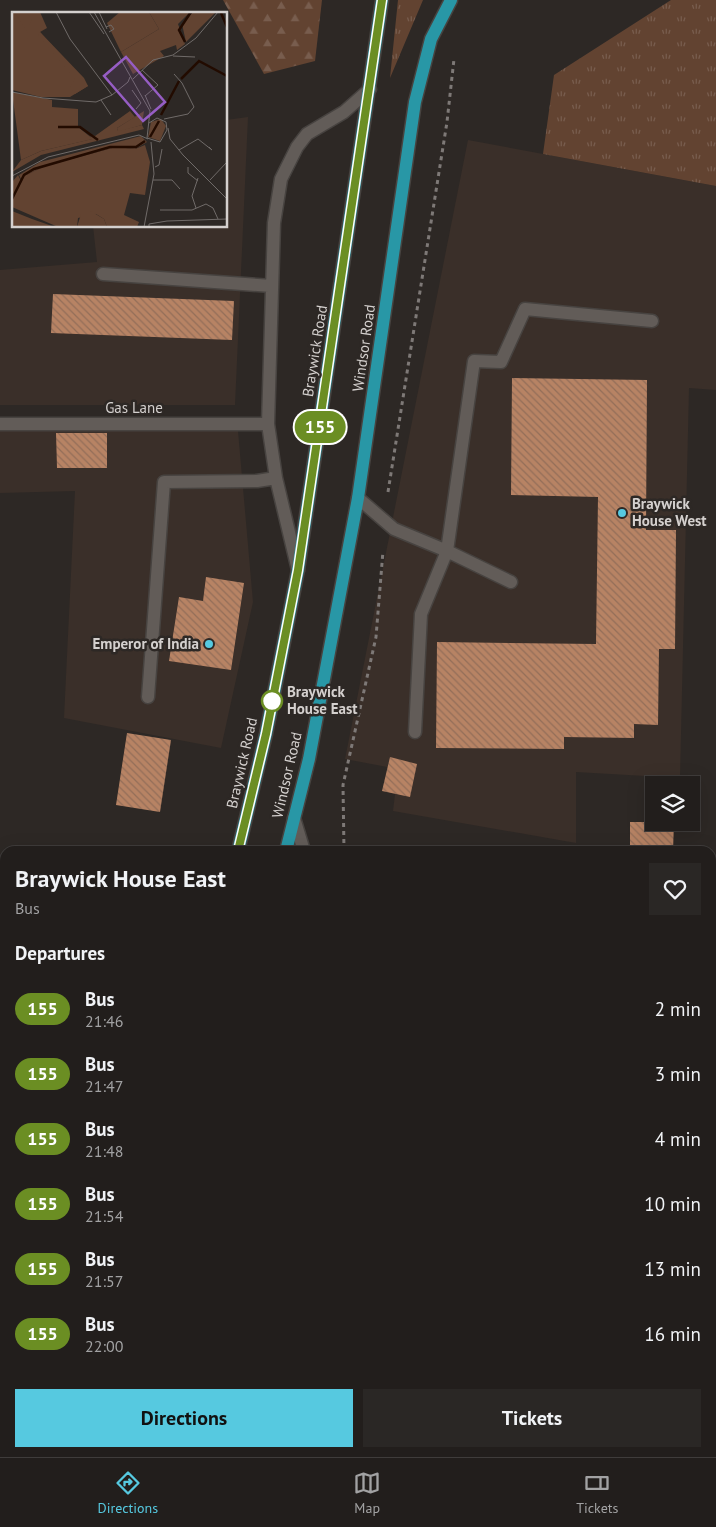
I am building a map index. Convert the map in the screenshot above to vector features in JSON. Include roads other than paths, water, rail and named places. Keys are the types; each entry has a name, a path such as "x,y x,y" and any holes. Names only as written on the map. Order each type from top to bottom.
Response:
{"main road":[{"name":"Braywick Road","path":"239,846 266,734 298,570 382,0"},
{"name":"Windsor Road","path":"287,846 309,759 358,498 415,102 431,39 451,0"}],"street":[{"path":"298,570 276,478 268,424 272,286 277,199 288,162 307,134 344,112 370,88"},
{"path":"102,274 272,286"},
{"path":"415,732 421,614 447,551 474,361 501,362 525,309 652,322"},
{"name":"Gas Lane","path":"0,424 268,424"},
{"path":"148,697 164,482 256,481 276,478"},
{"path":"358,498 394,529 447,551 511,582"},
{"path":"294,818 302,846"}],"place":[{"name":"Braywick House West","path":"622,513"},
{"name":"Emperor of India","path":"209,644"},
{"name":"Braywick House East","path":"272,701"}]}
